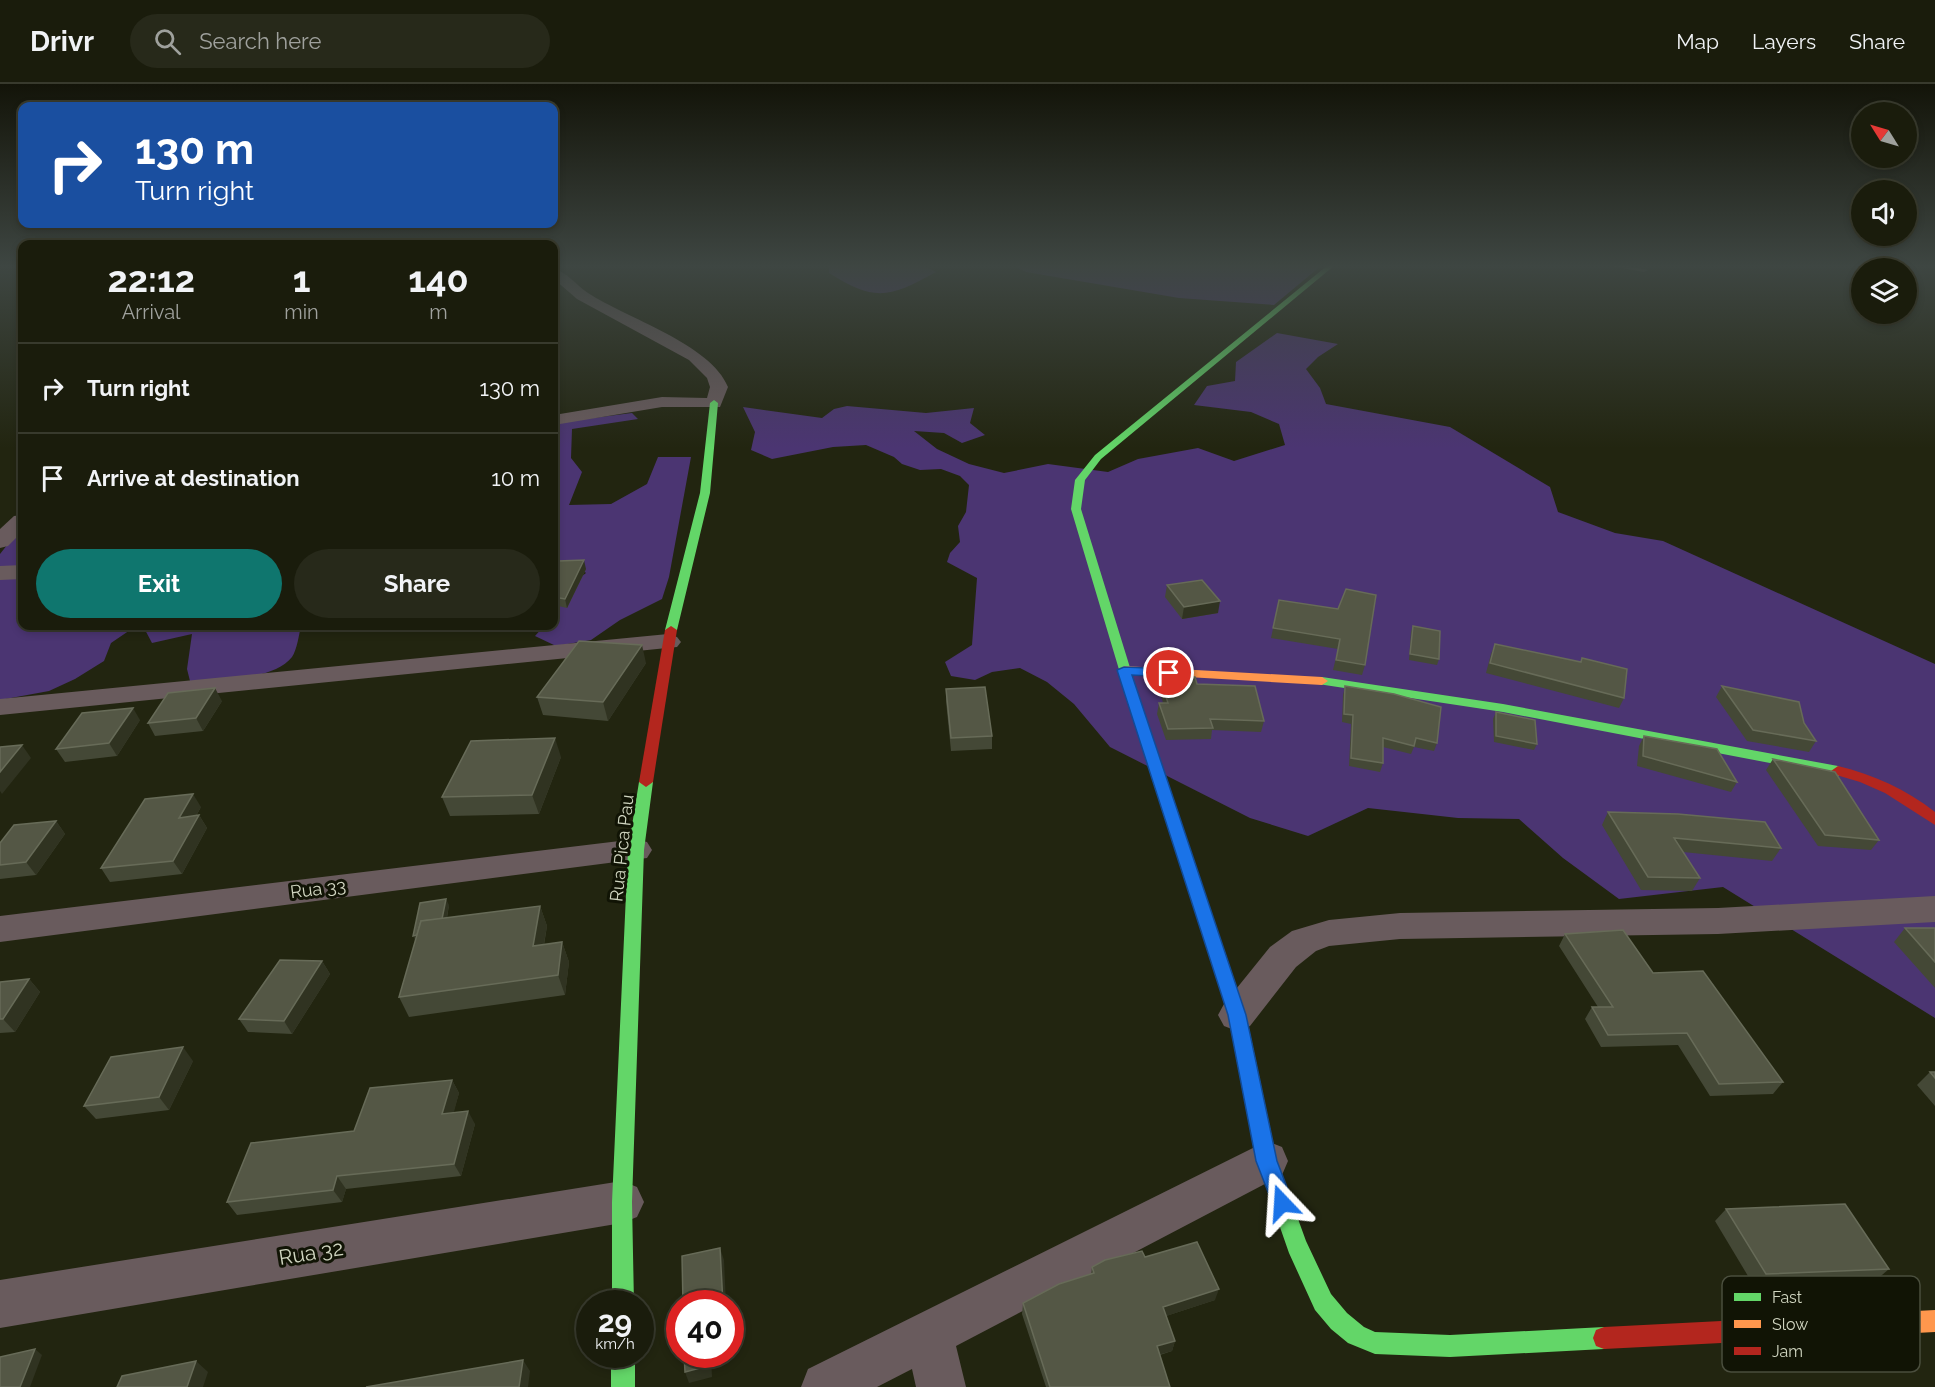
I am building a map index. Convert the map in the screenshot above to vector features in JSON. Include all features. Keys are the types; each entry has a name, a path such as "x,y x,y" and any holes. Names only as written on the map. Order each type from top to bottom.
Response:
{"street":[{"path":"558,419 674,401 714,403 719,387 715,376 695,357 637,326"},
{"path":"1257,326 1115,442 1084,472 1075,490 1076,509 1124,670 1237,1015 1267,1161 1298,1245 1323,1302 1339,1321 1356,1335 1375,1343 1450,1346 1722,1332"},
{"name":"Rua Pica Pau","path":"623,1290 622,1202 636,850 668,642 705,493 714,403"},
{"path":"0,541 18,525"},
{"path":"0,573 18,572"},
{"path":"0,707 668,642"},
{"path":"1124,670 1328,681 1503,708 1780,759 1842,772 1886,787 1913,801 1935,820"},
{"name":"Rua 33","path":"0,929 636,850"},
{"path":"1237,1015 1283,957 1304,941 1329,933 1400,926 1718,921 1935,909"},
{"path":"826,1387 1267,1161"},
{"name":"Rua 32","path":"0,1304 622,1202"},
{"path":"1920,1322 1935,1321"},
{"path":"929,1335 942,1387"},
{"path":"623,1368 623,1387"}],"shaded area":[{"path":"1277,333 1338,344 1318,357 1306,369 1320,388 1326,404 1450,427 1550,487 1558,512 1615,533 1663,541 1935,664 1935,1018 1723,887 1619,899 1563,858 1519,819 1458,818 1368,808 1308,836 1250,818 1110,747 1074,704 1047,682 1020,668 992,672 975,680 951,676 945,662 972,645 977,578 947,562 950,553 960,542 958,526 966,512 969,485 960,476 941,469 920,470 902,464 894,457 866,445 833,447 772,459 751,450 755,432 743,407 822,418 834,409 847,406 926,413 974,408 970,423 985,435 962,443 944,433 914,431 937,449 969,464 1004,473 1048,464 1108,472 1138,459 1198,448 1234,461 1285,445 1279,424 1251,412 1194,405 1207,386 1235,381 1236,362"},
{"path":"632,413 638,419 572,429 571,458 582,472 569,505 611,504 647,484 658,457 691,457 669,577 662,599 620,620 591,640 556,646 535,636 540,630 558,630 558,595 586,573 576,563 558,569 558,422"},
{"path":"18,533 18,630 130,630 111,643 104,661 75,679 49,691 0,700 0,554"},
{"path":"145,630 300,630 292,657 283,665 272,671 244,678 190,681 187,669 192,634 152,643"}],"building":[{"path":"584,560 565,599 558,598 558,561"},
{"path":"1202,580 1220,601 1184,607 1167,585"},
{"path":"1346,589 1376,595 1365,665 1336,660 1340,639 1273,628 1279,600 1338,609"},
{"path":"1413,626 1440,631 1439,659 1410,654"},
{"path":"579,641 642,645 603,702 537,697"},
{"path":"1495,644 1581,662 1582,658 1627,669 1624,698 1490,663"},
{"path":"1195,677 1197,684 1255,686 1264,721 1210,719 1213,728 1168,729 1159,703 1168,703 1160,678"},
{"path":"1345,686 1394,694 1441,707 1437,743 1416,738 1414,746 1383,738 1383,763 1351,758 1353,715 1344,714"},
{"path":"1722,686 1799,702 1804,723 1816,741 1753,730"},
{"path":"985,687 992,736 951,738 946,689"},
{"path":"215,688 196,718 148,723 168,693"},
{"path":"133,708 109,743 56,749 82,713"},
{"path":"1496,712 1535,720 1537,744 1496,736"},
{"path":"1644,736 1717,749 1737,782 1643,756"},
{"path":"555,738 532,795 442,797 471,741"},
{"path":"22,745 0,772 0,747"},
{"path":"1773,759 1835,772 1879,840 1825,835"},
{"path":"193,794 179,818 199,815 173,861 101,868 145,799"},
{"path":"1608,812 1678,814 1765,822 1781,848 1674,838 1700,878 1648,877"},
{"path":"56,821 26,862 0,865 0,843 14,825"},
{"path":"446,899 442,919 421,921 417,935 413,936 420,903"},
{"path":"540,906 533,946 562,942 558,975 399,997 421,921"},
{"path":"1905,928 1935,928 1935,962"},
{"path":"1623,930 1653,973 1703,971 1783,1082 1719,1084 1687,1033 1608,1035 1592,1007 1613,1007 1565,934"},
{"path":"280,960 322,961 284,1021 239,1019"},
{"path":"29,979 3,1019 0,1019 0,982"},
{"path":"183,1047 159,1097 84,1106 111,1057"},
{"path":"452,1080 442,1114 468,1111 454,1164 337,1176 333,1190 227,1202 251,1143 354,1131 370,1088"},
{"path":"1845,1204 1889,1269 1766,1274 1726,1209"},
{"path":"1197,1242 1219,1289 1163,1307 1175,1341 1157,1346 1170,1387 1050,1387 1023,1303 1059,1284 1094,1273 1092,1267 1105,1260 1142,1251 1145,1257"},
{"path":"720,1248 722,1290 683,1290 682,1256"},
{"path":"35,1349 20,1387 0,1387 0,1357"},
{"path":"523,1360 519,1387 366,1387"},
{"path":"196,1361 187,1387 117,1387 122,1376"},
{"path":"685,1368 700,1368 685,1372"}],"traffic: fast":[{"path":"1134,700 1076,509 1080,480 1098,457 1258,326"},
{"path":"671,630 705,493 714,403"},
{"path":"1322,681 1503,708 1838,771"},
{"path":"623,1290 622,1202 636,850 646,782"},
{"path":"1242,1038 1267,1161 1297,1245 1323,1302 1339,1321 1356,1335 1375,1343 1450,1346 1604,1338"},
{"path":"623,1368 623,1387"}],"traffic: slow":[{"path":"1124,670 1322,681"},
{"path":"1134,700 1237,1015 1242,1038"},
{"path":"1920,1322 1935,1321"}],"traffic: jam":[{"path":"646,782 671,630"},
{"path":"1838,771 1852,774 1890,790 1913,803 1935,820"},
{"path":"1604,1338 1722,1332"}],"route":[{"path":"1169,673 1124,670 1237,1015 1267,1161 1282,1203"}]}
